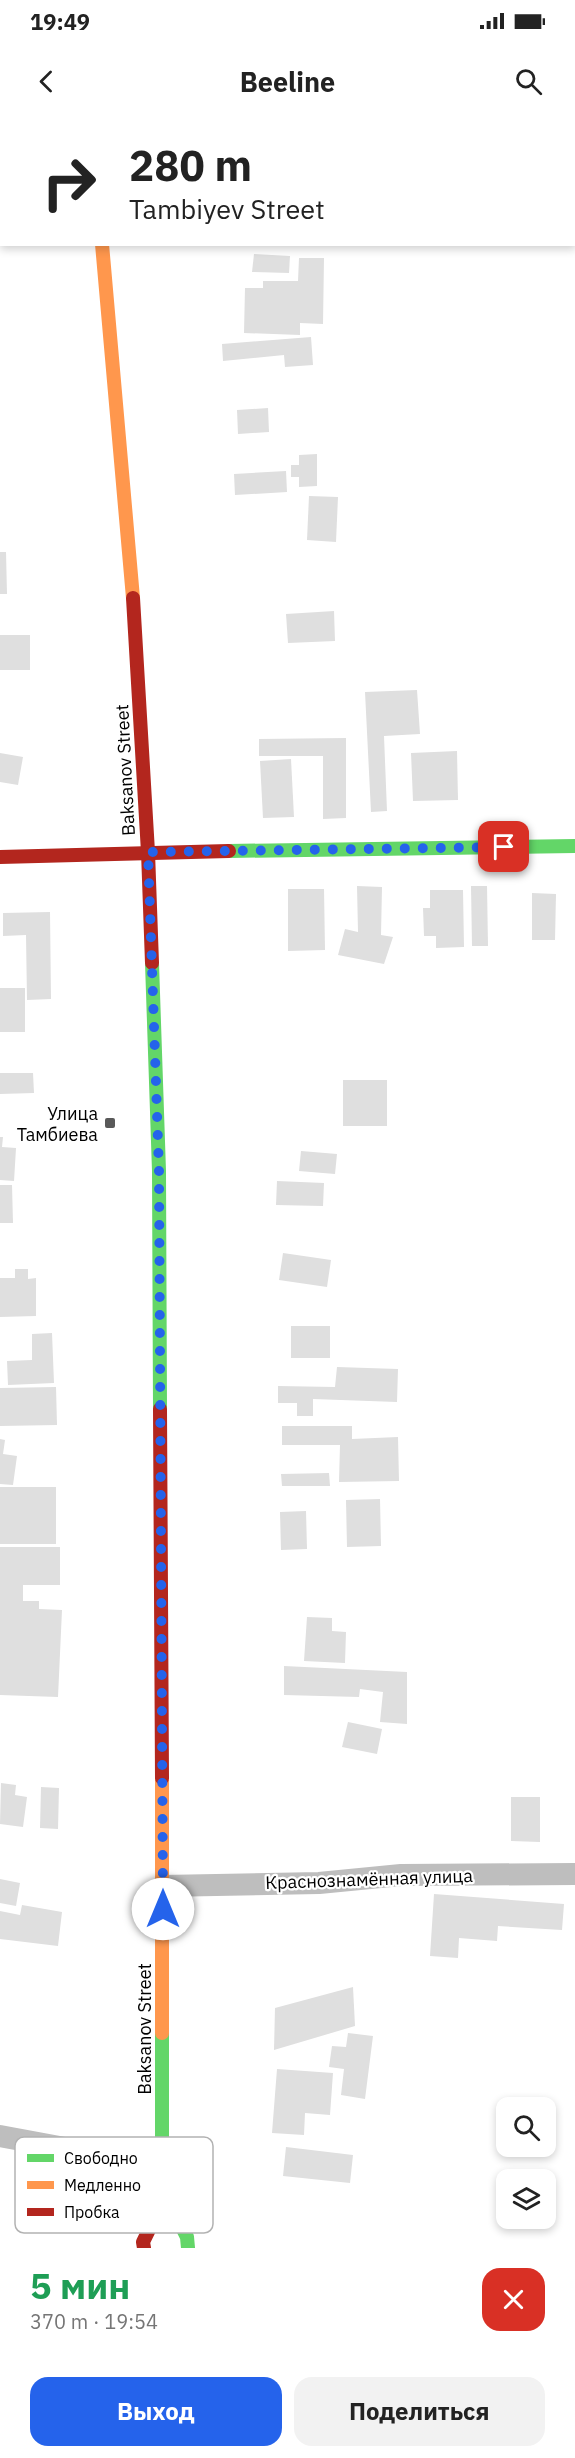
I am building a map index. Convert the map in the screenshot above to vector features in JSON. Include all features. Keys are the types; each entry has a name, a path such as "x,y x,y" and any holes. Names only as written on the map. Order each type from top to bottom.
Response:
{"main road":[{"name":"Baksanov Street","path":"102,246 137,646 148,852 159,1171 162,2137"},
{"path":"0,857 148,852 575,846"},
{"path":"144,2248 143,2242 148,2233"},
{"name":"Baksanov Street","path":"186,2233 188,2248"}],"street":[{"name":"Краснознамённая улица","path":"163,1886 319,1883 401,1875 575,1874"},
{"path":"0,2136 15,2139"}],"building":[{"path":"254,254 290,256 289,273 252,272"},
{"path":"299,258 324,258 323,324 300,323 300,335 244,333 245,288 263,288 263,281 298,281"},
{"path":"311,337 313,365 285,367 284,355 223,361 222,344"},
{"path":"268,408 269,432 238,434 237,410"},
{"path":"317,454 317,486 299,487 299,477 291,477 291,465 299,465 299,455"},
{"path":"286,471 287,492 235,495 234,474"},
{"path":"309,496 338,497 336,542 307,540"},
{"path":"0,552 6,552 7,594 0,594"},
{"path":"334,611 335,641 288,643 286,614"},
{"path":"0,635 30,635 30,670 0,670"},
{"path":"417,690 420,734 384,736 387,811 371,812 365,692"},
{"path":"346,738 346,818 323,819 323,756 259,756 259,739"},
{"path":"457,751 458,800 413,801 411,753"},
{"path":"0,753 23,757 18,785 0,782"},
{"path":"291,759 294,817 263,818 260,761"},
{"path":"357,886 382,887 381,935 393,937 384,964 338,955 345,929 358,932"},
{"path":"471,886 487,886 488,946 472,946"},
{"path":"288,889 324,889 325,950 288,951"},
{"path":"430,890 463,890 464,947 436,948 436,936 424,936 423,908 430,908"},
{"path":"532,893 556,894 555,940 532,940"},
{"path":"50,912 51,999 27,1000 26,935 3,936 3,913"},
{"path":"0,988 25,988 25,1032 0,1032"},
{"path":"0,1073 33,1073 34,1093 0,1094"},
{"path":"343,1080 387,1080 387,1126 343,1126"},
{"path":"0,1137 3,1137 2,1147 16,1148 14,1181 0,1180"},
{"path":"301,1151 337,1154 335,1174 299,1171"},
{"path":"277,1181 324,1183 323,1206 276,1205"},
{"path":"0,1185 12,1185 13,1223 0,1223"},
{"path":"283,1253 331,1260 327,1287 279,1280"},
{"path":"15,1269 28,1269 28,1279 36,1278 36,1316 0,1317 0,1278 15,1278"},
{"path":"291,1326 330,1326 330,1358 291,1358"},
{"path":"52,1333 54,1383 8,1385 7,1361 32,1360 32,1334"},
{"path":"337,1367 398,1369 397,1402 313,1399 313,1416 297,1416 297,1403 278,1403 278,1386 335,1387"},
{"path":"56,1387 57,1425 0,1426 0,1388"},
{"path":"282,1426 352,1426 352,1439 398,1437 399,1481 339,1482 340,1445 282,1445"},
{"path":"0,1439 5,1440 3,1454 17,1456 13,1485 0,1484"},
{"path":"329,1473 330,1486 282,1486 281,1474"},
{"path":"0,1487 56,1487 56,1544 0,1544"},
{"path":"380,1499 381,1546 347,1547 346,1500"},
{"path":"306,1511 307,1549 281,1550 280,1512"},
{"path":"0,1547 60,1547 60,1585 23,1585 23,1601 39,1601 39,1609 62,1610 58,1697 0,1695"},
{"path":"307,1617 332,1618 332,1631 346,1632 345,1663 304,1661"},
{"path":"284,1666 407,1672 407,1724 380,1722 383,1692 360,1689 359,1697 284,1695"},
{"path":"348,1722 382,1729 377,1754 342,1747"},
{"path":"1,1783 16,1785 15,1795 27,1797 23,1827 0,1824"},
{"path":"41,1787 59,1788 58,1829 40,1828"},
{"path":"511,1797 540,1797 540,1842 511,1841"},
{"path":"0,1879 20,1883 16,1906 0,1903"},
{"path":"434,1894 564,1904 562,1930 498,1926 497,1941 459,1938 458,1958 430,1956"},
{"path":"22,1905 62,1912 58,1946 0,1939 0,1911 20,1915"},
{"path":"353,1987 355,2026 274,2050 275,2008"},
{"path":"348,2033 373,2036 365,2099 341,2095 344,2069 329,2067 332,2046 346,2047"},
{"path":"277,2069 333,2073 330,2115 305,2113 304,2135 272,2133"},
{"path":"286,2147 353,2155 350,2183 283,2176"}],"traffic: fast":[{"path":"229,851 575,846"},
{"path":"152,963 159,1171 160,1409"},
{"path":"162,2033 162,2137"},
{"path":"185,2233 188,2248"}],"traffic: slow":[{"path":"102,246 133,598"},
{"path":"162,1778 162,2033"}],"traffic: jam":[{"path":"133,598 152,963"},
{"path":"0,857 229,851"},
{"path":"160,1409 162,1778"},
{"path":"144,2248 143,2242 147,2233"}],"place":[{"name":"Улица Тамбиева","path":"110,1123"}],"route":[{"path":"163,1909 159,1171 148,852 504,847"}]}
